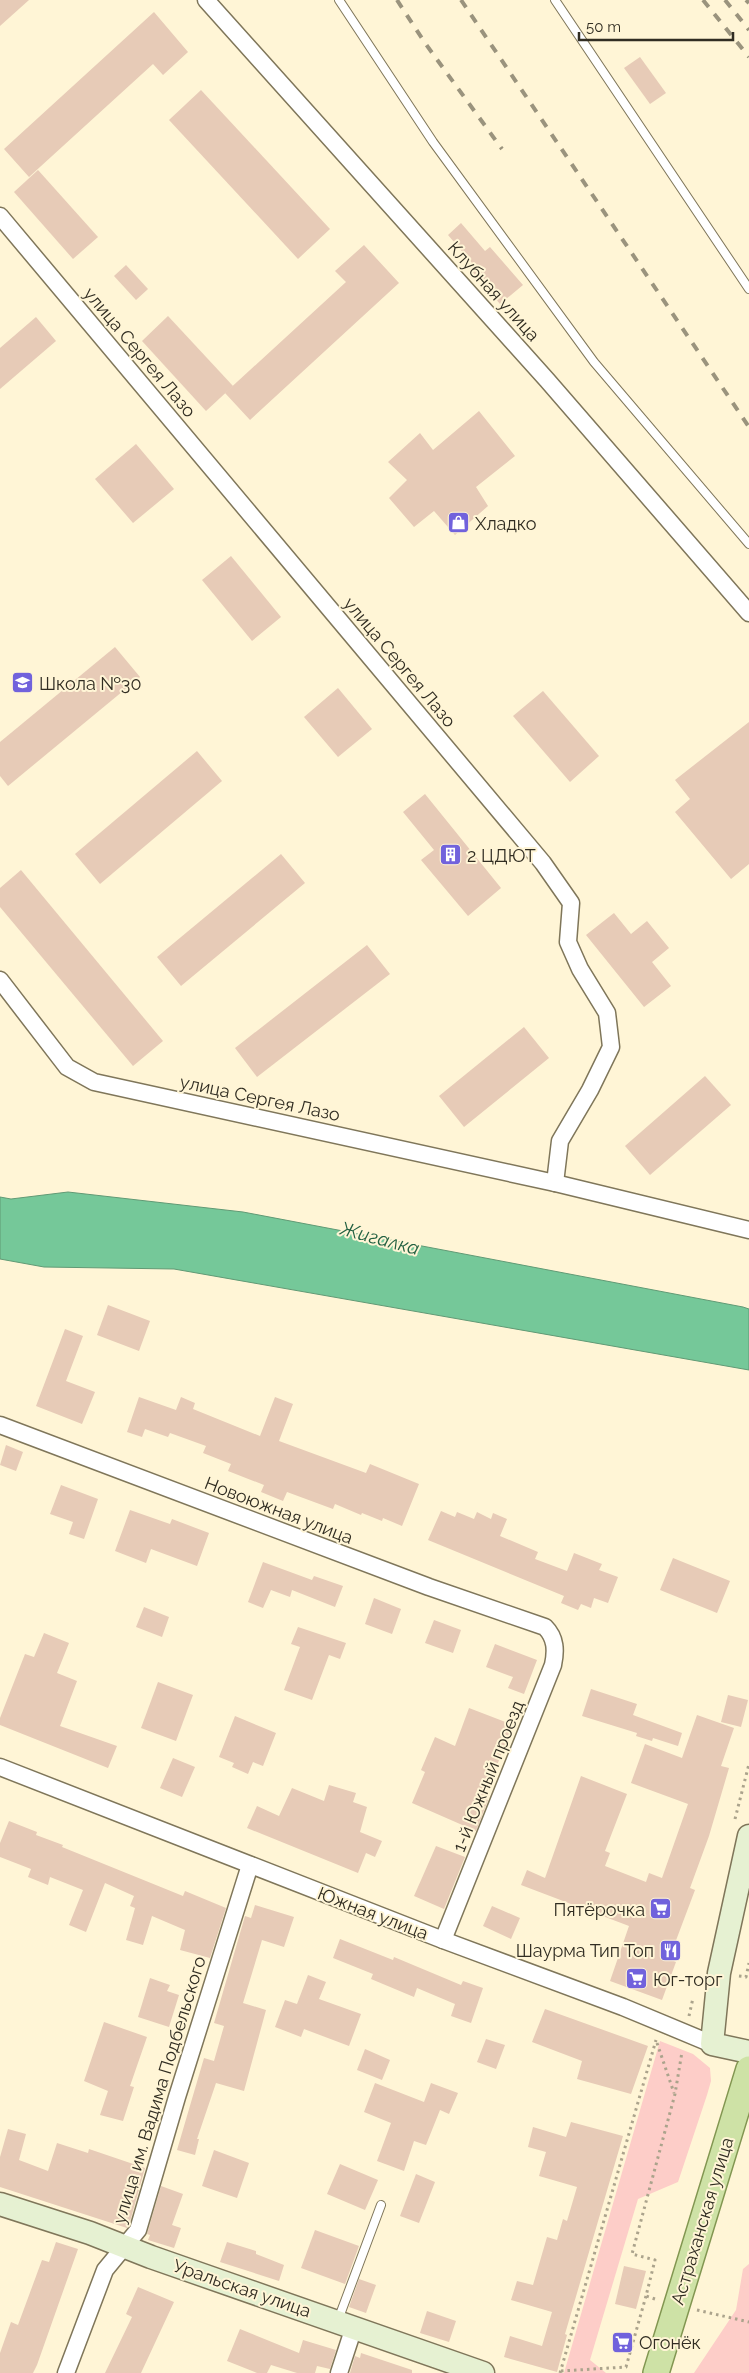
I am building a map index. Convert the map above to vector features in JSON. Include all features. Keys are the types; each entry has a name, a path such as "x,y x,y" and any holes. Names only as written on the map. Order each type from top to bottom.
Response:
{"main road":[{"name":"Астраханская улица","path":"656,2373 749,2069"}],"street":[{"name":"Клубная улица","path":"206,0 547,380 749,613"},
{"name":"улица Сергея Лазо","path":"0,216 543,863 570,903 568,942 580,969 607,1013 611,1047 590,1090 560,1141 555,1183"},
{"name":"улица Сергея Лазо","path":"0,980 67,1067 94,1082 555,1183 749,1230"},
{"name":"Новоюжная улица","path":"0,1425 429,1588 545,1627"},
{"name":"1-й Южный проезд","path":"443,1940 553,1665 555,1645 553,1637 545,1627"},
{"name":"Южная улица","path":"0,1766 685,2034 712,2044 749,2052"},
{"path":"712,2044 719,1972 742,1829"},
{"name":"улица им. Вадима Подбельского","path":"66,2373 105,2270 138,2230 177,2097 250,1865"},
{"name":"Уральская улица","path":"0,2204 126,2246 483,2373"},
{"path":"339,2373 345,2324"}],"lane":[{"path":"340,0 433,142 594,362 749,544"},
{"path":"555,0 749,289"},
{"path":"345,2324 381,2205"}],"path":[{"path":"742,1829 749,1764"},
{"path":"656,2042 561,2372 582,2368 626,2367 655,2260 632,2254 674,2094 696,1988"},
{"path":"652,2020 656,2042 674,2094"},
{"path":"646,2296 675,2306 749,2322"}],"shaded area":[{"path":"68,1192 243,1212 743,1307 749,1309 749,1370 174,1269 44,1267 0,1259 0,1197 11,1199"},
{"path":"660,2041 693,2054 710,2068 711,2081 707,2095 678,2182 638,2199 590,2360 606,2373 564,2373"},
{"path":"749,2264 749,2373 694,2373 736,2310 743,2269"}],"building":[{"path":"0,0 29,0 0,26"},
{"path":"154,12 188,52 163,75 153,64 29,177 4,149"},
{"path":"640,57 666,93 650,104 624,68"},
{"path":"201,90 330,229 298,259 169,120"},
{"path":"38,170 98,237 73,259 14,192"},
{"path":"461,223 485,251 490,247 523,285 500,304 468,267 472,263 448,235"},
{"path":"364,245 399,283 250,420 225,393 346,282 335,271"},
{"path":"126,265 148,289 136,300 114,276"},
{"path":"168,316 233,386 206,411 142,341"},
{"path":"36,317 56,341 0,389 0,348"},
{"path":"479,411 515,456 476,487 488,506 455,535 434,511 414,527 389,498 407,480 388,462 420,433 433,450"},
{"path":"136,444 174,489 133,523 95,479"},
{"path":"231,556 281,617 252,641 202,580"},
{"path":"115,647 140,677 8,786 0,776 0,742"},
{"path":"338,688 372,729 338,757 304,717"},
{"path":"543,691 599,756 570,782 513,716"},
{"path":"749,722 749,864 731,879 675,812 690,799 675,780"},
{"path":"197,751 222,781 100,884 75,854"},
{"name":"2 ЦДЮТ","path":"425,794 501,888 468,916 421,860 434,850 403,812"},
{"path":"281,854 305,883 181,986 157,957"},
{"path":"21,870 163,1041 133,1066 0,907 0,888"},
{"path":"614,913 631,934 647,921 669,948 652,962 671,986 644,1007 586,935"},
{"path":"367,945 390,974 257,1077 235,1048"},
{"path":"524,1027 549,1058 464,1127 439,1096"},
{"path":"705,1076 731,1105 650,1175 625,1146"},
{"path":"108,1305 150,1321 139,1351 97,1335"},
{"path":"65,1329 83,1336 66,1381 95,1392 82,1424 36,1406"},
{"path":"139,1397 176,1410 181,1397 195,1403 193,1409 260,1436 275,1397 293,1404 279,1441 366,1473 370,1464 419,1484 402,1526 383,1518 382,1521 362,1513 361,1515 335,1504 333,1509 287,1492 283,1501 261,1492 264,1485 228,1471 231,1464 203,1453 206,1446 170,1433 168,1437 145,1429 142,1437 127,1432"},
{"path":"6,1445 23,1452 16,1471 0,1465"},
{"path":"61,1485 98,1499 84,1539 69,1534 73,1522 50,1514"},
{"path":"130,1510 170,1524 172,1519 209,1533 197,1566 151,1549 146,1563 115,1551"},
{"path":"441,1511 455,1517 457,1512 474,1519 477,1512 491,1519 493,1513 507,1519 500,1536 538,1552 535,1559 567,1571 574,1553 602,1564 599,1570 618,1577 608,1603 594,1598 591,1608 581,1604 578,1610 561,1603 564,1596 428,1540"},
{"path":"673,1558 730,1581 717,1613 660,1590"},
{"path":"263,1562 312,1580 314,1576 343,1586 335,1607 292,1590 290,1597 271,1590 263,1608 248,1602"},
{"path":"374,1598 401,1609 392,1634 365,1624"},
{"path":"144,1607 169,1617 162,1637 136,1627"},
{"path":"434,1620 461,1630 453,1653 425,1643"},
{"path":"298,1627 346,1643 340,1659 329,1655 312,1700 284,1690 300,1647 291,1644"},
{"path":"44,1633 69,1643 57,1673 77,1681 60,1726 117,1746 108,1768 0,1725 0,1718 25,1654 34,1657"},
{"path":"495,1644 537,1660 524,1694 508,1688 513,1677 486,1667"},
{"path":"158,1682 193,1695 176,1741 141,1728"},
{"path":"591,1689 637,1704 633,1715 682,1733 678,1746 653,1738 652,1741 636,1736 637,1733 582,1716"},
{"path":"728,1695 748,1700 741,1727 721,1722"},
{"path":"469,1708 513,1725 484,1798 488,1800 476,1831 412,1803 425,1772 421,1770 435,1737 455,1746"},
{"path":"697,1715 734,1728 721,1766 729,1768 709,1836 690,1888 695,1890 669,1959 676,1962 662,2000 610,1981 629,1926 521,1885 527,1870 545,1878 581,1776 627,1794 605,1851 610,1853 605,1866 646,1882 649,1873 662,1878 688,1804 631,1783 645,1744 682,1758"},
{"path":"235,1716 276,1733 263,1766 253,1762 248,1774 232,1767 234,1763 219,1757"},
{"path":"173,1758 195,1767 182,1797 160,1788"},
{"path":"329,1785 356,1793 353,1802 367,1807 360,1832 382,1841 375,1857 366,1853 358,1873 247,1828 257,1806 279,1816 292,1788 324,1801"},
{"path":"9,1821 37,1832 36,1835 63,1845 62,1847 183,1896 185,1891 226,1908 210,1958 180,1950 185,1930 152,1916 143,1945 126,1940 135,1908 130,1906 134,1896 105,1883 86,1932 69,1925 83,1890 50,1877 48,1885 28,1877 31,1869 0,1857 0,1843"},
{"path":"436,1846 465,1857 444,1909 414,1896"},
{"path":"255,1905 294,1917 284,1947 262,1940 243,2003 266,2010 244,2091 216,2083 197,2139 199,2139 195,2155 177,2150 204,2058 214,2061 224,2026 214,2023 245,1916 251,1918"},
{"path":"492,1906 520,1918 511,1939 483,1926"},
{"path":"340,1939 393,1960 394,1957 461,1985 463,1981 483,1988 471,2023 451,2016 455,2004 417,1988 414,1997 371,1979 373,1974 333,1958"},
{"path":"308,1975 326,1982 319,1999 361,2014 349,2046 304,2029 301,2037 275,2027 285,2000 297,2004"},
{"path":"150,1978 170,1985 167,1991 179,1995 169,2027 138,2017"},
{"path":"545,2009 648,2046 631,2094 577,2079 582,2061 532,2042"},
{"path":"104,2022 147,2037 130,2086 134,2087 123,2121 100,2115 108,2091 84,2081"},
{"path":"486,2039 505,2045 496,2069 477,2062"},
{"path":"365,2049 390,2060 382,2080 357,2070"},
{"path":"375,2083 424,2102 431,2083 458,2093 449,2114 440,2110 426,2145 414,2141 404,2171 377,2161 391,2123 364,2112"},
{"path":"571,2122 623,2136 565,2334 567,2335 557,2372 504,2357 510,2336 542,2346 552,2312 511,2300 517,2281 533,2285 547,2237 557,2240 563,2219 567,2221 577,2187 539,2176 546,2152 528,2147 533,2127 566,2137"},
{"path":"8,2129 26,2134 19,2160 48,2171 57,2143 88,2153 89,2149 145,2168 127,2228 0,2187 0,2157"},
{"path":"214,2150 249,2163 237,2198 202,2186"},
{"path":"340,2164 378,2180 365,2210 327,2194"},
{"path":"416,2174 435,2182 419,2223 400,2216"},
{"path":"161,2186 183,2194 172,2225 181,2228 174,2248 148,2240 150,2235 147,2234"},
{"path":"315,2230 359,2246 345,2284 301,2268"},
{"path":"56,2242 78,2249 37,2365 33,2373 0,2373 0,2353 11,2322 18,2325 42,2260 49,2262"},
{"path":"227,2242 256,2251 256,2254 284,2265 279,2281 220,2262"},
{"path":"624,2266 646,2271 636,2309 615,2304"},
{"path":"359,2279 376,2285 366,2313 349,2307"},
{"path":"138,2287 174,2302 141,2373 105,2373 132,2317 126,2314"},
{"path":"427,2311 456,2321 449,2342 420,2333"},
{"path":"240,2329 299,2353 303,2340 336,2350 330,2369 317,2366 315,2373 297,2373 271,2365 267,2373 257,2373 227,2361"},
{"path":"361,2353 412,2370 412,2373 350,2373 355,2356 360,2358"}],"railway":[{"path":"397,0 425,43 502,149"},
{"path":"461,0 749,427"},
{"path":"703,0 749,57"},
{"path":"725,0 749,30"},
{"path":"746,0 749,3"}],"place":[{"name":"Хладко","path":"459,523"},
{"name":"Школа №30","path":"23,683"},
{"name":"2 ЦДЮТ","path":"451,855"},
{"name":"Пятёрочка","path":"661,1909"},
{"name":"Шаурма Тип Топ","path":"670,1950"},
{"name":"Юг-торг","path":"637,1979"},
{"name":"Огонёк","path":"623,2342"}],"water label":[{"name":"Жигалка","path":"380,1238"}]}
